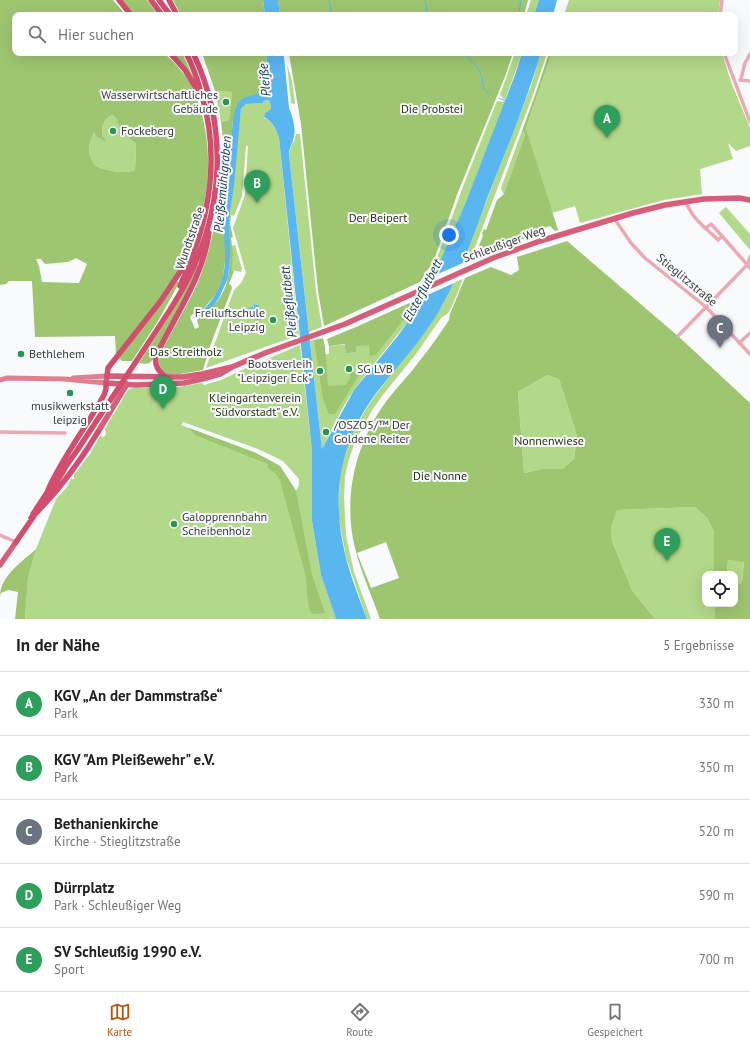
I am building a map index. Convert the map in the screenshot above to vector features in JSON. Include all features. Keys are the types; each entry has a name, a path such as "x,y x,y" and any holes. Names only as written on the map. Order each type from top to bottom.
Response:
{"highway":[{"path":"119,0 129,12"},
{"path":"151,0 160,12"},
{"path":"159,0 168,12"},
{"path":"168,0 175,12"},
{"path":"173,56 185,70 204,103"},
{"name":"Wundtstraße","path":"169,310 197,244 205,213 211,173 212,159 210,132 204,103 187,56"},
{"name":"Wundtstraße","path":"31,518 47,497 169,310 187,280 205,238 212,213 217,179 217,131 207,86 194,56"},
{"path":"167,378 157,367 155,361 156,356 198,276 208,240 212,213"},
{"path":"107,376 108,368 160,302 197,244"},
{"path":"48,490 56,471 104,395 106,383"},
{"path":"31,518 45,505 68,477 98,432"},
{"name":"Wundtstraße","path":"16,542 48,490 64,470"}],"main road":[{"name":"Schleußiger Weg","path":"106,383 162,384 191,382 220,374 232,367 289,344 345,324 510,251 614,218 665,205 686,201 721,198 750,200"},
{"name":"Schleußiger Weg","path":"107,376 167,378 202,374 232,367"},
{"path":"0,376 7,378 64,379 106,383 107,376 84,376 64,379"},
{"path":"0,380 7,378"},
{"path":"98,432 127,384"},
{"name":"Wundtstraße","path":"0,565 16,542"}],"street":[{"path":"720,12 722,0"},
{"path":"741,79 745,63 750,54"},
{"path":"725,56 750,122"},
{"path":"735,81 741,79 750,81"},
{"path":"686,201 688,209 706,228 718,240 722,236 749,266"},
{"name":"Stieglitzstraße","path":"614,218 631,243 644,258 706,307 750,354"},
{"path":"678,336 749,266 750,257"},
{"path":"739,343 750,333"},
{"path":"0,432 65,433"},
{"path":"0,535 16,542"}],"green space":[{"path":"0,0 113,0 123,12 12,12 12,56 167,56 175,64 190,83 196,97 201,111 208,149 207,188 192,244 168,287 116,355 115,336 35,337 32,281 9,281 6,284 0,285","holes":["112,115 114,116 121,130 136,144 135,170 126,172 109,170 95,166 92,161 89,149 90,141 94,132 97,137 105,141 102,134 103,124 109,117","76,258 87,264 79,283 42,282 36,259 41,259 45,264 68,262"]},
{"path":"121,0 147,0 156,12 131,12"},
{"path":"173,0 263,0 265,12 179,12"},
{"path":"278,0 528,0 525,12 280,12"},
{"path":"531,0 539,0 535,12 527,12"},
{"path":"569,0 720,0 718,12 565,12"},
{"path":"174,56 183,56 197,85"},
{"name":"Das Streitholz","path":"203,56 267,56 266,72 269,92 266,94 246,97 233,120 226,204 225,261 223,277 217,293 199,314 193,314 190,317 195,329 199,327 197,320 219,299 228,279 229,214 231,215 230,224 233,237 231,238 233,254 232,270 234,271 229,284 232,288 209,349 203,370 180,374 165,374 160,366 159,358 198,282 210,245 217,210 223,160 221,122 229,120 232,92 215,91"},
{"path":"289,56 512,56 458,192 434,260 420,282 324,326 318,291 301,124"},
{"path":"514,56 521,56 505,100 500,95"},
{"path":"540,56 546,56 533,95 472,255 473,258 462,264 531,86"},
{"path":"548,56 551,56 526,128 558,230 555,231 550,226 531,233 531,236 475,257 483,235 482,234 484,229 486,230 497,200 504,194 525,135 522,131"},
{"path":"551,56 723,56 731,82 750,128 750,146 736,151 728,143 733,159 700,169 702,194 664,200 580,223 575,206 552,213 526,128"},
{"path":"287,64 292,81 294,104 291,103"},
{"path":"215,91 232,92 229,120 221,122"},
{"path":"269,100 271,109 265,113 264,118 273,126 279,138 299,335 206,368 234,290 241,283 246,273 233,228 245,195 248,146 246,146 242,196 234,216 229,214 241,109 246,104 263,103 263,101"},
{"path":"497,101 505,102 465,204 434,277 424,281 436,261 464,184"},
{"path":"112,115 117,120 121,130 136,144 135,170 121,172 109,170 95,166 92,161 89,149 90,141 94,132 103,138 103,124"},
{"path":"522,131 525,135 504,195 501,188"},
{"path":"296,134 300,134 316,291 322,327 309,332 289,155"},
{"path":"726,207 750,234 750,250 719,213"},
{"name":"Die Nonne","path":"567,241 678,336 750,403 750,619 715,619 715,607 738,607 738,584 742,583 744,562 728,560 727,571 714,571 714,532 707,518 695,507 617,510 611,529 612,541 632,590 655,619 380,619 358,559 353,539 350,502 352,483 361,448 378,414 388,399 425,354 449,320 450,314 465,278 491,267 511,275 519,270 517,257","holes":["547,375 559,379 577,436 574,459 562,469 542,469 524,473 518,392","386,542 399,578 371,588 357,553"]},
{"path":"235,245 242,269 241,272 232,270 232,246"},
{"path":"197,265 200,266 154,357 146,364 139,363 168,318"},
{"path":"463,279 448,313 441,318 416,354 371,412 355,442 349,459 345,476 344,497 346,536 354,572 371,619 367,619 346,557 338,513 340,476 343,457 349,440 366,409 426,330 443,304 453,283"},
{"path":"177,281 179,283 158,321 132,361 122,361 119,358 163,302"},
{"path":"425,296 408,321 349,397 322,449 310,341 314,340 317,355 329,354 329,346 375,342 410,311 416,300"},
{"path":"416,300 410,311 376,355 370,356 369,345 356,346 356,352 346,353 345,344 329,346 327,339"},
{"path":"323,338 328,386 346,385 350,378 350,370 359,375 335,414 329,414 323,399 314,340"},
{"name":"Galopprennbahn Scheibenholz","path":"300,345 312,451 312,521 321,575 336,619 25,619 28,578 36,549 56,499 67,487 71,479 74,479 74,475 90,454 100,436 104,437 106,434 105,429 128,390 132,388 178,387 202,383 204,385 221,380","holes":["183,422 258,449 283,461 299,479 299,485 296,491 280,466 256,453 181,425"]},
{"name":"Nonnenwiese","path":"547,375 559,379 577,436 574,459 562,469 542,469 524,473 518,392"},
{"path":"189,428 256,453 280,466 296,491 312,575 325,613 315,614 310,611 306,577 280,480 276,474 268,468 268,464 195,435"},
{"path":"695,507 707,518 714,532 714,571 702,571 702,607 715,607 715,619 655,619 632,590 612,541 611,529 617,510"},
{"path":"36,549 28,578 25,619 15,619 18,592 8,590 1,593 0,596 1,589 4,582 13,570"},
{"path":"728,560 744,561 742,583 738,584 738,571 727,571"}],"water":[{"path":"263,0 278,0 280,12 265,12"},
{"path":"539,0 557,0 554,12 535,12"},
{"path":"267,56 284,56 289,108 294,125 294,136 289,155 322,449 354,390 397,337 425,296 465,204 521,56 540,56 516,125 468,250 451,289 429,326 377,392 363,413 352,434 345,456 340,478 340,524 350,572 367,619 336,619 321,575 312,521 312,451 279,138 274,126 264,117 265,113 271,109 269,100 263,101 263,103 246,104 241,109 234,185 229,219 230,256 228,278 219,298 214,305 200,317 193,317 212,300 219,288 223,276 225,257 224,224 226,185 235,112 239,102 242,99 252,95 268,93 266,72"},
{"path":"254,304 259,306 259,311 263,310 264,313 260,320 249,317 248,309 250,307 254,308"}],"pier":[{"path":"465,262 456,282 421,298 431,277"}],"waterway":[{"path":"329,0 332,12"},
{"path":"425,0 427,12"},
{"path":"519,12 521,0"},
{"path":"465,56 479,71 482,76 484,88 490,94"},
{"path":"499,98 506,101"}],"place":[{"name":"Wasserwirtschaftliches Gebäude","path":"226,102"},
{"name":"Fockeberg","path":"113,131"},
{"name":"KGV „An der Dammstraße“","path":"607,138"},
{"name":"KGV \"Am Pleißewehr\" e.V.","path":"257,203"},
{"name":"Freiluftschule Leipzig","path":"273,320"},
{"name":"Bethanienkirche","path":"720,348"},
{"name":"Bethlehem","path":"21,354"},
{"name":"SG LVB","path":"349,369"},
{"name":"Bootsverleih \"Leipziger Eck\"","path":"320,371"},
{"name":"musikwerkstatt leipzig","path":"70,393"},
{"name":"Dürrplatz","path":"163,409"},
{"name":"/OSZO5/™ Der Goldene Reiter","path":"326,432"},
{"name":"Galopprennbahn Scheibenholz","path":"174,524"},
{"name":"SV Schleußig 1990 e.V.","path":"667,561"}],"water label":[{"name":"Pleiße","path":"264,80"},
{"name":"Pleißemühlgraben","path":"222,184"},
{"name":"Elsterflutbett","path":"422,290"},
{"name":"Pleißeflutbett","path":"288,302"}],"park label":[{"name":"Die Probstei","path":"432,109"},
{"name":"Der Beipert","path":"378,218"},
{"name":"Kleingartenverein \"Südvorstadt\" e.V.","path":"255,405"}]}
